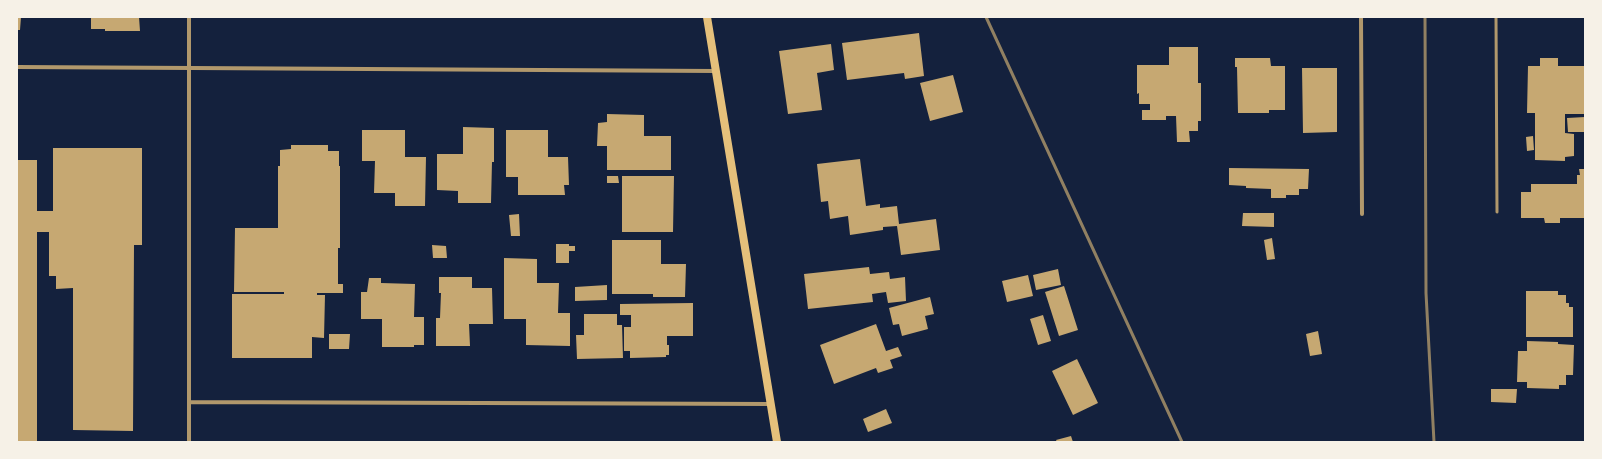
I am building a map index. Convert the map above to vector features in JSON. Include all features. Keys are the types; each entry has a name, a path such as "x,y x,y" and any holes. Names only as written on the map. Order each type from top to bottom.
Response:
{"main road":[{"path":"707,17 778,442"}],"street":[{"path":"189,17 189,442"},
{"path":"1361,17 1362,214"},
{"path":"17,67 716,71"},
{"path":"189,402 771,404"}],"lane":[{"path":"1496,17 1497,212"}],"building":[{"path":"17,17 21,17 20,30 17,30"},
{"path":"91,17 139,17 140,31 105,31 105,29 91,29"},
{"path":"274,17 274,18 263,18"},
{"path":"919,33 924,76 905,79 904,73 847,80 842,43"},
{"path":"831,44 834,70 817,73 822,110 788,114 779,51"},
{"path":"1169,47 1198,47 1198,83 1201,83 1201,121 1198,121 1198,131 1189,131 1190,142 1177,142 1176,116 1166,116 1166,120 1142,120 1142,110 1150,110 1150,104 1139,104 1139,93 1137,94 1137,65 1169,65"},
{"path":"1235,58 1270,58 1271,66 1285,66 1285,110 1269,110 1269,113 1238,113 1237,67 1235,67"},
{"path":"1540,58 1558,58 1558,66 1585,66 1585,114 1565,114 1565,133 1574,134 1574,156 1565,157 1565,161 1535,160 1535,113 1527,113 1528,66 1540,66"},
{"path":"1302,68 1337,68 1337,132 1303,133"},
{"path":"953,75 963,112 930,121 920,83"},
{"path":"607,114 644,115 644,136 671,136 671,170 607,170 607,146 597,146 598,123 607,122"},
{"path":"1585,117 1585,132 1568,132 1567,118"},
{"path":"463,127 494,128 494,162 492,162 491,203 458,203 458,191 437,190 437,154 463,154"},
{"path":"362,130 405,130 405,157 426,157 425,206 395,206 395,193 374,193 375,161 362,161"},
{"path":"506,130 548,130 548,157 568,157 569,185 564,185 565,195 518,195 518,177 506,177"},
{"path":"1533,136 1534,150 1527,151 1526,137"},
{"path":"291,145 328,145 328,151 339,151 340,248 338,248 338,284 343,284 343,293 317,293 317,295 325,295 324,338 312,337 312,358 232,358 232,294 284,294 284,292 234,292 235,228 278,228 278,166 280,166 280,150 291,149"},
{"path":"53,148 142,148 142,245 134,245 133,431 73,430 73,288 56,289 56,276 49,276 49,232 37,232 37,442 17,442 17,160 37,160 37,211 53,211"},
{"path":"860,159 866,206 880,204 880,208 897,206 899,224 936,219 940,250 901,255 897,226 883,227 883,230 850,235 848,216 830,219 828,201 821,202 817,164"},
{"path":"1229,168 1309,169 1308,189 1299,189 1299,195 1286,195 1286,198 1271,198 1271,189 1246,188 1246,186 1229,185"},
{"path":"1579,169 1585,169 1585,218 1560,218 1560,223 1545,223 1544,218 1521,218 1521,192 1531,192 1531,184 1577,184 1577,175 1580,175"},
{"path":"607,176 618,176 619,183 607,183"},
{"path":"622,176 674,176 673,232 622,232"},
{"path":"1243,213 1274,213 1274,227 1242,226"},
{"path":"519,214 520,236 511,236 509,215"},
{"path":"1272,238 1275,259 1267,260 1264,240"},
{"path":"612,240 661,240 661,264 686,264 685,297 653,297 653,294 612,294"},
{"path":"556,244 569,244 569,246 575,246 575,251 569,251 569,263 556,263"},
{"path":"432,245 446,246 447,258 433,258"},
{"path":"504,258 537,259 537,283 559,283 558,313 570,313 570,346 526,345 526,319 504,319"},
{"path":"869,267 870,274 889,272 890,279 905,277 906,301 888,303 886,292 872,294 873,302 808,309 804,274"},
{"path":"1058,269 1061,285 1036,290 1033,275"},
{"path":"1028,275 1033,296 1007,302 1002,281"},
{"path":"439,277 472,277 472,288 492,288 493,324 469,324 470,346 436,346 436,318 440,318 441,293 439,293"},
{"path":"369,278 381,278 381,283 415,284 414,317 424,317 424,345 414,345 414,347 382,347 382,319 361,319 361,292 367,292"},
{"path":"607,285 607,300 575,301 575,287"},
{"path":"1064,286 1078,330 1059,336 1045,292"},
{"path":"1526,291 1558,291 1558,295 1566,295 1566,303 1569,303 1569,307 1573,307 1573,337 1526,337"},
{"path":"930,297 934,314 925,316 928,329 902,336 899,324 893,325 889,308"},
{"path":"693,303 693,336 667,336 669,355 666,355 666,357 630,358 630,351 624,351 624,327 631,327 631,315 620,315 620,304"},
{"path":"584,314 617,314 617,325 622,325 623,358 577,359 576,335 584,335"},
{"path":"1043,315 1051,341 1038,345 1030,319"},
{"path":"876,324 886,351 898,347 902,356 890,360 893,368 878,373 876,368 834,384 820,345"},
{"path":"1318,331 1322,354 1310,356 1306,334"},
{"path":"329,334 350,334 349,349 329,349"},
{"path":"1527,341 1558,342 1558,344 1574,345 1573,375 1566,375 1566,385 1559,385 1559,389 1527,388 1527,382 1517,382 1518,351 1527,351"},
{"path":"1077,359 1098,403 1073,415 1052,371"},
{"path":"1491,389 1517,389 1516,403 1491,402"},
{"path":"886,409 892,423 868,432 863,419"},
{"path":"1071,436 1073,442 1057,442 1056,440"}],"railway":[{"path":"986,17 1182,442"},
{"path":"1425,17 1426,293 1434,442"}]}
